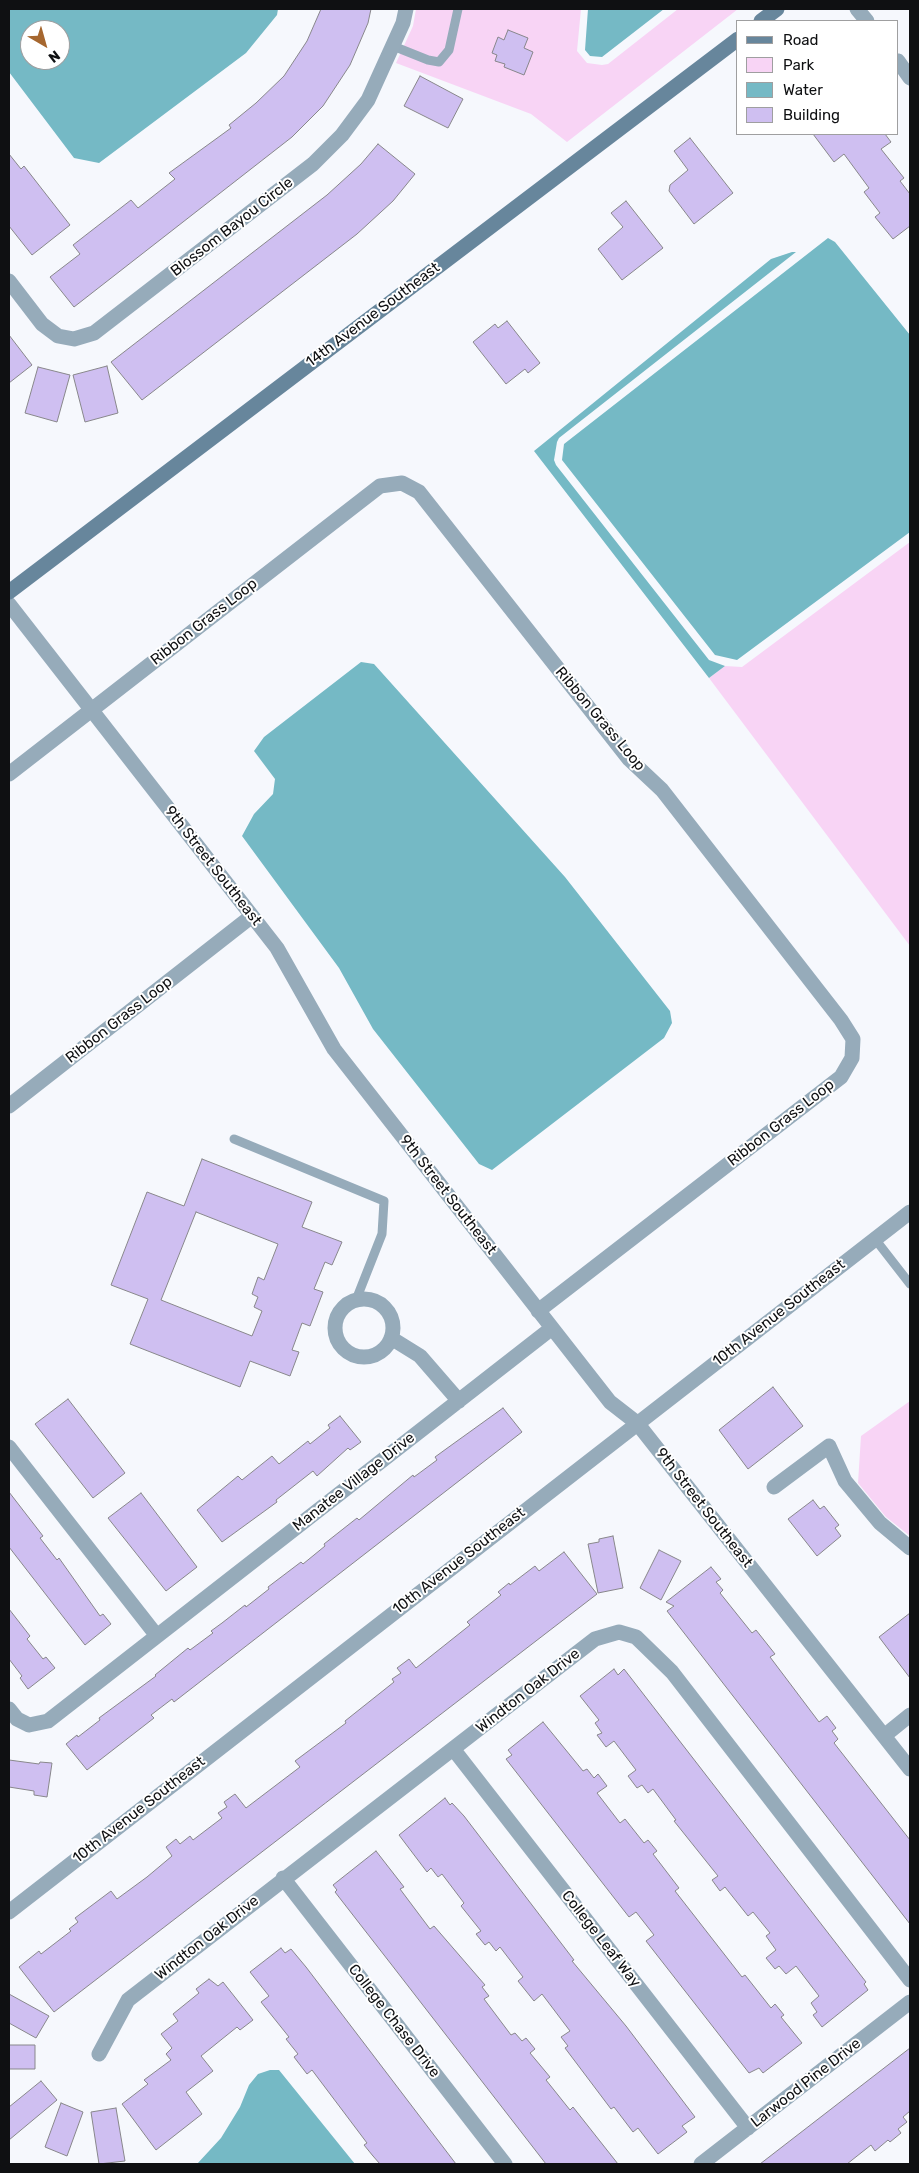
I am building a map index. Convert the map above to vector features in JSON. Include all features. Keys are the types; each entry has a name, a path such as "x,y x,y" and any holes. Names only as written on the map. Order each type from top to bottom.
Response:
{"street":[{"name":"Blossom Bayou Circle","path":"9,281 42,324 58,336 74,339 94,333 313,164 342,135 368,100 403,23 406,9"},
{"path":"762,20 777,9"},
{"path":"857,9 866,20"},
{"name":"14th Avenue Southeast","path":"9,592 736,41"},
{"path":"899,62 910,78"},
{"name":"Ribbon Grass Loop","path":"9,774 380,486 402,484 419,492 629,759 662,790 841,1020 853,1039 852,1058 841,1077 538,1311"},
{"name":"9th Street Southeast","path":"9,604 277,948 334,1049 610,1402 637,1423 910,1768"},
{"name":"Ribbon Grass Loop","path":"9,1106 252,916"},
{"name":"10th Avenue Southeast","path":"9,1912 910,1212"},
{"path":"356,1300 374,1300 388,1311 392,1320 391,1338 386,1346 370,1356 351,1354 343,1348 335,1330 336,1320 347,1304 356,1300"},
{"name":"Manatee Village Drive","path":"9,1709 17,1719 29,1725 48,1721 552,1328"},
{"path":"391,1338 420,1356 459,1400"},
{"path":"774,1487 829,1446 845,1481 880,1523 910,1548"},
{"path":"9,1447 157,1636"},
{"name":"Windton Oak Drive","path":"99,2054 128,2000 283,1878 454,1750 595,1639 619,1632 636,1637 672,1672 910,1980"},
{"path":"884,1736 910,1715"},
{"name":"College Leaf Way","path":"454,1750 748,2128"},
{"name":"College Chase Drive","path":"283,1878 504,2164"},
{"name":"Larwood Pine Drive","path":"701,2164 910,2002"}],"lane":[{"path":"393,46 428,60 439,62 449,50 458,9"},
{"path":"234,1139 384,1201 382,1234 356,1300"},
{"path":"875,1239 910,1284"}],"green space":[{"path":"416,9 581,9 577,51 587,63 602,65 608,64 678,9 738,9 567,142 531,114 396,63 413,26"},
{"path":"910,542 910,946 709,678 725,666 742,667"},
{"path":"910,1401 910,1536 886,1517 858,1483 861,1436"}],"water":[{"path":"9,9 278,9 277,15 246,53 99,163 74,158 9,72"},
{"path":"588,9 664,9 602,57 590,56 585,50"},
{"path":"828,238 835,242 910,335 910,532 737,660 715,655 562,460 564,444"},
{"path":"796,252 559,438 557,442 554,460 556,465 709,660 725,666 709,678 534,451 771,259"},
{"path":"361,662 374,664 565,877 670,1011 672,1023 664,1038 492,1170 479,1164 373,1029 339,968 242,836 254,814 273,794 275,779 254,751 264,737"},
{"path":"270,2070 279,2070 355,2164 197,2164 221,2138 240,2107 249,2085 258,2074"}],"building":[{"path":"321,9 371,9 368,23 350,65 323,106 292,137 74,307 50,277 80,254 73,245 131,200 138,208 175,179 169,173 231,128 229,125 256,103 284,76 307,41"},
{"path":"508,30 528,38 524,48 533,52 524,75 504,67 505,64 495,61 497,55 492,53 498,37 504,40"},
{"path":"420,76 463,99 448,128 404,106"},
{"path":"814,135 886,135 891,142 881,149 904,178 900,181 910,194 910,226 893,239 875,217 880,213 864,192 869,188 844,154 834,162"},
{"path":"690,138 733,193 694,224 669,191 670,185 688,170 674,151"},
{"path":"378,144 415,174 393,201 357,234 142,400 111,362 327,195 361,164"},
{"path":"9,154 21,169 24,166 70,225 32,255 9,226"},
{"path":"626,201 663,248 622,280 598,249 623,227 611,213"},
{"path":"507,321 540,363 528,373 525,369 506,384 473,342 495,324 498,328"},
{"path":"9,335 32,365 9,383"},
{"path":"107,366 118,413 85,422 73,375"},
{"path":"38,367 70,375 57,422 25,413"},
{"path":"202,1159 312,1202 302,1227 342,1242 332,1265 325,1262 314,1289 323,1292 310,1326 302,1323 292,1350 299,1352 290,1376 250,1361 240,1387 130,1344 148,1299 111,1285 147,1192 184,1206","holes":["196,1212 278,1244 264,1280 258,1277 252,1294 258,1297 254,1307 262,1311 252,1336 161,1300"]},
{"path":"773,1387 803,1426 748,1469 719,1430"},
{"path":"68,1399 125,1473 93,1498 35,1424"},
{"path":"503,1408 522,1432 174,1702 172,1699 151,1715 154,1718 87,1770 66,1744 77,1735 78,1737 100,1720 99,1718 156,1676 188,1648 190,1650 213,1633 211,1631 245,1605 246,1607 269,1589 268,1587 301,1562 303,1564 325,1546 324,1544 357,1518 359,1520 413,1475 414,1477 437,1460 435,1457"},
{"path":"340,1416 361,1442 350,1450 348,1448 317,1476 313,1471 276,1500 277,1502 222,1542 197,1510 238,1476 242,1480 272,1456 279,1464 308,1441 310,1444 330,1428 328,1425"},
{"path":"9,1492 43,1536 40,1538 57,1560 59,1558 100,1616 103,1614 111,1624 85,1645 9,1547"},
{"path":"141,1493 197,1567 166,1591 108,1518"},
{"path":"813,1500 820,1509 824,1506 839,1525 835,1528 841,1536 817,1556 788,1519"},
{"path":"613,1536 623,1588 598,1593 588,1544"},
{"path":"659,1550 681,1561 661,1600 640,1588"},
{"path":"564,1552 597,1594 54,2012 19,1967 39,1951 41,1954 71,1931 69,1929 78,1922 75,1918 111,1891 117,1899 147,1877 172,1856 166,1847 176,1839 180,1844 190,1836 193,1840 222,1818 218,1813 227,1807 224,1802 235,1794 246,1808 300,1767 295,1761 346,1723 345,1721 394,1682 392,1679 401,1673 397,1668 409,1659 416,1668 470,1625 467,1622 501,1595 498,1592 509,1583 510,1585 535,1566 539,1571"},
{"path":"711,1567 721,1579 716,1582 723,1590 720,1593 752,1633 756,1630 775,1654 770,1657 819,1722 827,1716 836,1728 832,1731 838,1739 834,1743 910,1840 910,1924 667,1611 674,1606 666,1602"},
{"path":"9,1609 30,1636 27,1639 43,1659 46,1657 55,1668 28,1689 20,1678 22,1676 9,1659"},
{"path":"910,1613 910,1678 879,1637"},
{"path":"614,1669 618,1675 624,1669 866,1982 864,1984 868,1990 822,2027 813,2015 817,2012 811,2003 819,1996 796,1966 786,1974 779,1966 775,1969 766,1958 776,1950 766,1936 770,1933 753,1912 748,1916 725,1887 720,1891 712,1880 718,1876 674,1821 676,1820 653,1789 648,1793 642,1785 637,1788 628,1776 636,1770 614,1741 606,1747 597,1735 602,1733 595,1723 599,1720 580,1696"},
{"path":"543,1722 583,1771 587,1769 594,1778 598,1774 607,1786 597,1793 620,1823 625,1819 644,1843 648,1840 657,1851 653,1854 679,1888 675,1891 742,1977 745,1975 771,2008 775,2004 784,2015 781,2017 802,2043 763,2073 759,2068 749,2073 646,1941 654,1935 636,1912 629,1917 506,1759 512,1755 508,1750"},
{"path":"9,1760 39,1764 40,1762 52,1763 47,1797 34,1795 34,1791 9,1787"},
{"path":"445,1798 450,1805 452,1803 464,1816 574,1960 572,1961 626,2026 695,2117 682,2126 687,2132 658,2154 638,2128 633,2132 614,2107 611,2109 565,2048 568,2046 561,2037 570,2031 542,1994 534,2001 518,1981 523,1977 500,1947 496,1951 489,1942 485,1945 476,1934 481,1931 461,1906 464,1903 442,1874 438,1877 431,1868 427,1872 399,1835"},
{"path":"376,1851 404,1887 400,1889 430,1929 434,1926 485,1985 482,1987 489,1996 484,1999 511,2035 515,2033 522,2041 526,2038 535,2049 530,2053 550,2077 546,2080 570,2110 573,2107 618,2164 546,2164 335,1892 337,1890 333,1885"},
{"path":"281,1948 285,1953 291,1949 306,1967 456,2164 380,2164 364,2145 367,2143 312,2070 307,2074 294,2057 298,2054 286,2039 289,2037 261,2002 269,1996 250,1972"},
{"path":"209,1979 218,1986 223,1982 253,2020 240,2030 237,2027 201,2056 213,2071 186,2092 202,2114 156,2150 122,2104 148,2084 144,2080 171,2060 166,2054 172,2048 161,2034 178,2021 173,2014 199,1993 196,1989"},
{"path":"9,1994 49,2016 36,2038 9,2023"},
{"path":"9,2045 35,2045 35,2069 9,2069"},
{"path":"910,2048 910,2111 903,2117 907,2122 898,2129 901,2133 890,2142 888,2140 875,2151 871,2145 847,2164 760,2164"},
{"path":"41,2081 57,2100 9,2140 9,2107"},
{"path":"61,2103 83,2112 67,2156 45,2147"},
{"path":"116,2108 125,2161 99,2164 91,2112"}]}
